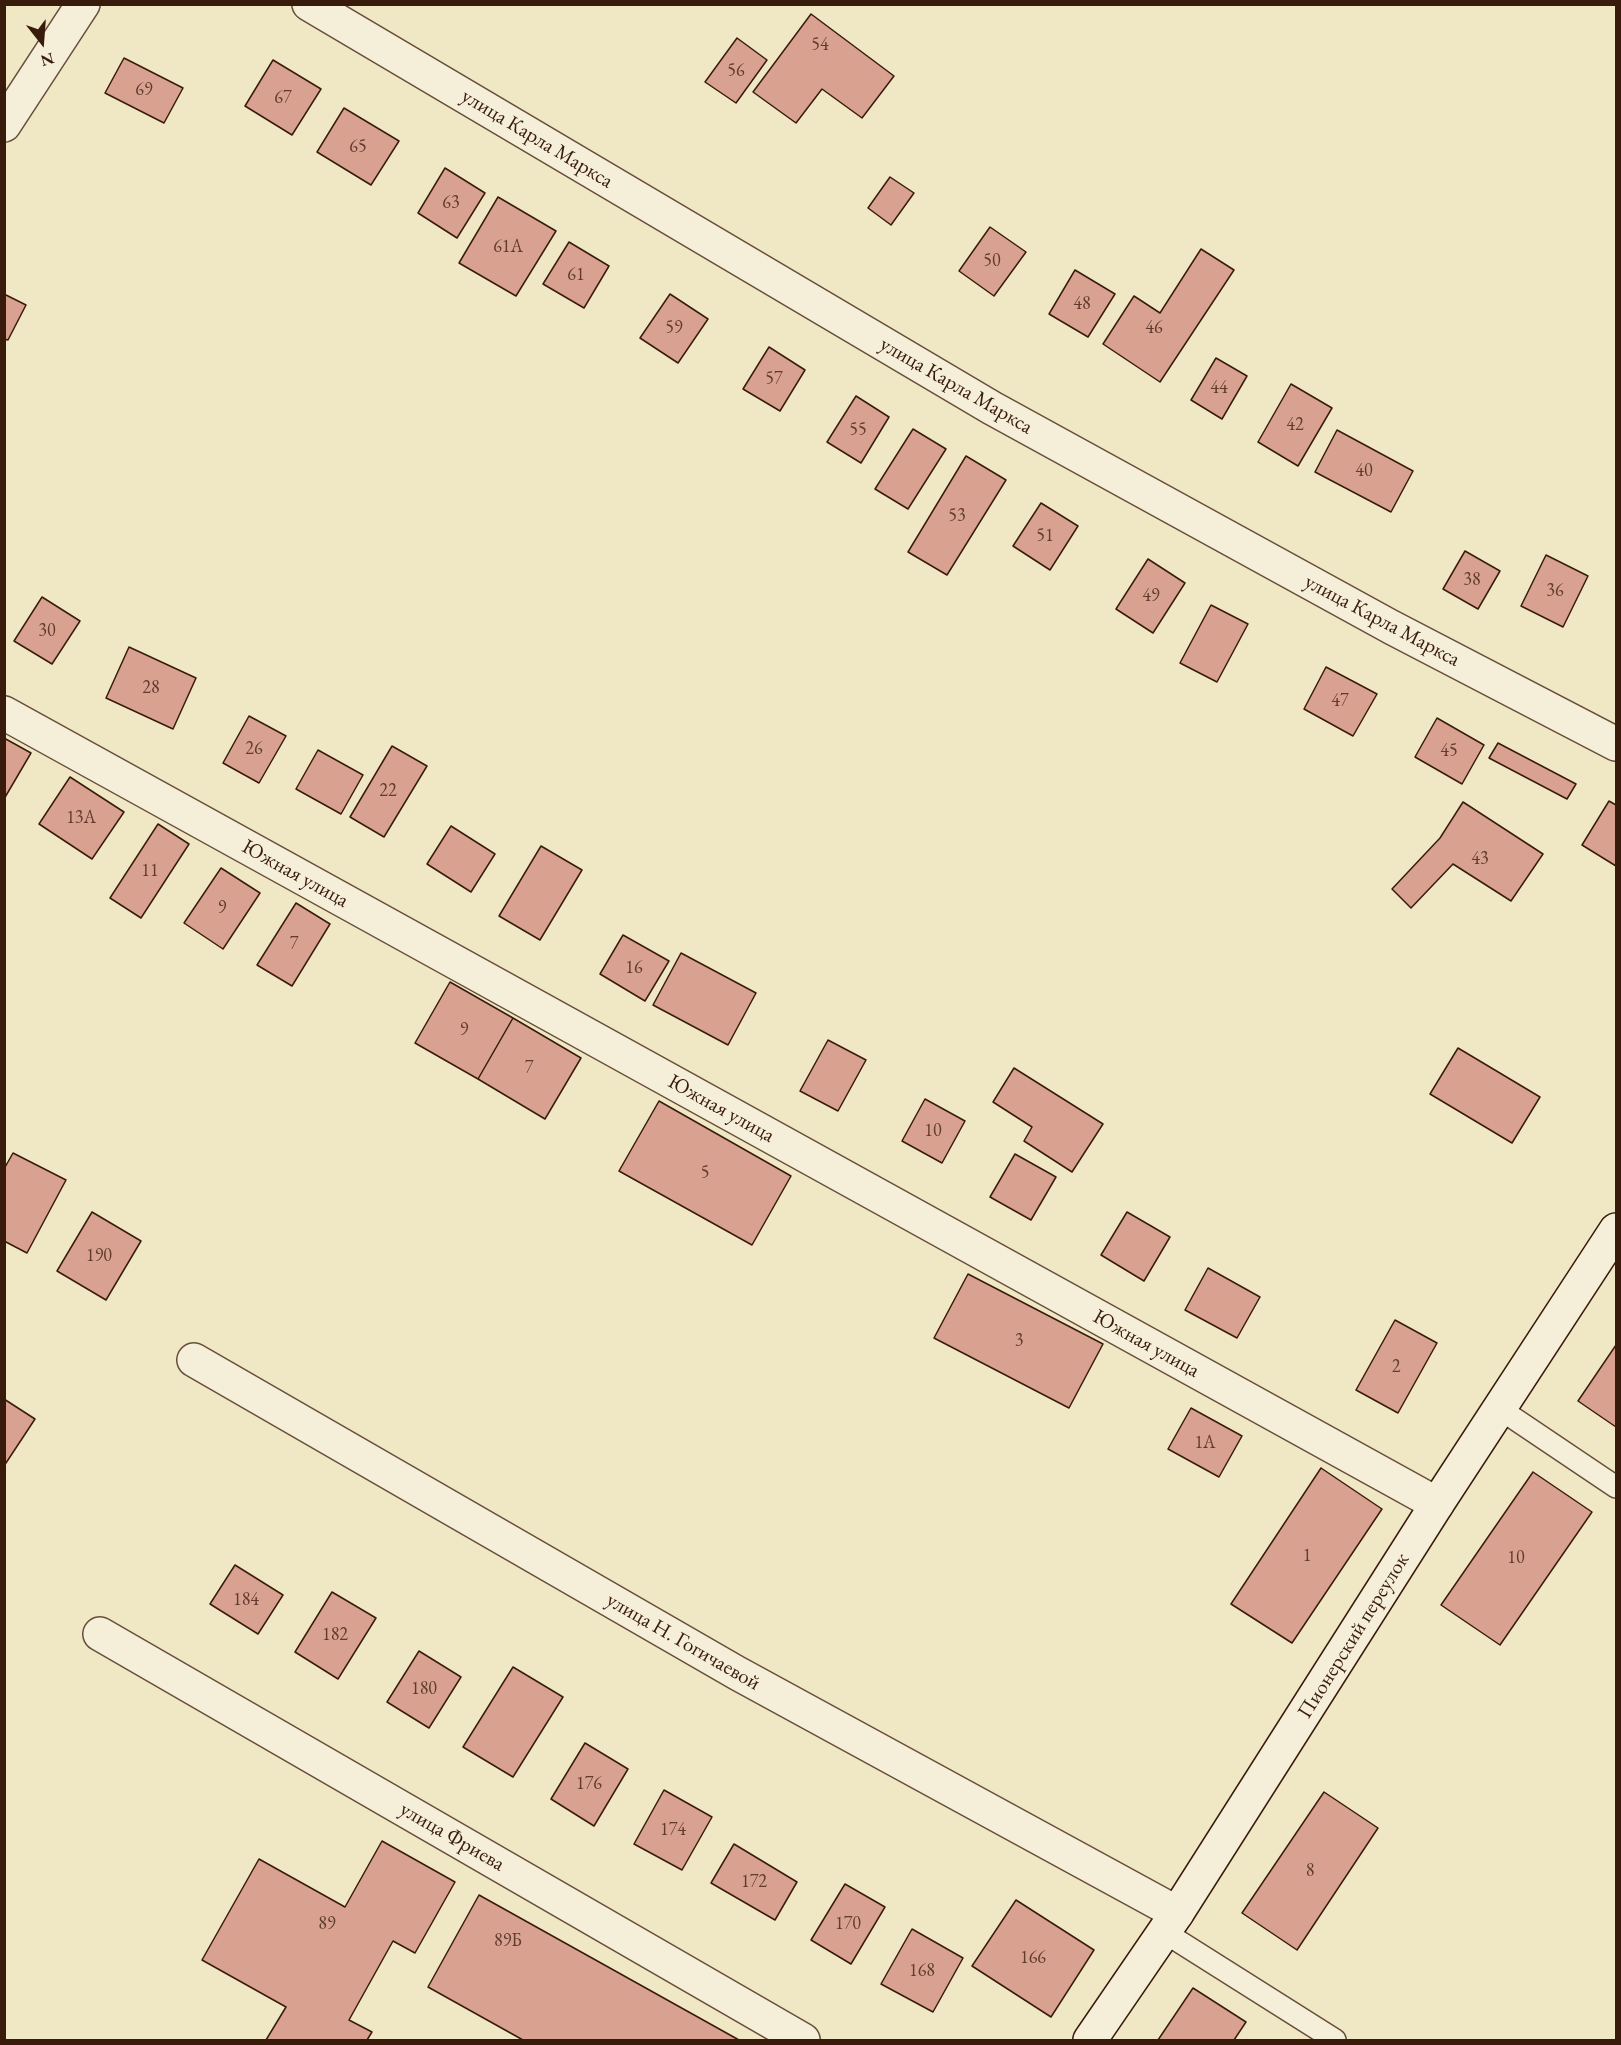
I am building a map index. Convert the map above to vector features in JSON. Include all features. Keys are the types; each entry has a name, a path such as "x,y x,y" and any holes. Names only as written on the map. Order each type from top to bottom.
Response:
{"street":[{"path":"4,125 83,4"},
{"name":"улица Карла Маркса","path":"309,4 992,408 1391,627 1617,744"},
{"name":"Южная улица","path":"4,713 1437,1504"},
{"name":"Пионерский переулок","path":"1090,2040 1171,1922 1437,1504 1617,1230"},
{"name":"улица Н. Гогичаевой","path":"194,1360 1171,1922"},
{"name":"улица Фриева","path":"100,1634 803,2040"}],"lane":[{"path":"1500,1409 1617,1488"},
{"path":"1171,1922 1335,2040"}],"building":[{"path":"811,14 894,76 862,118 822,89 796,123 753,92"},
{"path":"737,38 767,60 736,103 705,82"},
{"path":"124,58 183,88 164,123 105,93"},
{"path":"273,60 321,89 292,135 245,106"},
{"path":"344,108 399,141 371,185 317,152"},
{"path":"445,168 485,193 457,238 418,213"},
{"path":"890,177 914,193 891,225 868,208"},
{"path":"498,197 556,231 516,296 459,263"},
{"path":"990,227 1026,252 994,296 959,271"},
{"path":"569,242 609,266 584,308 543,284"},
{"path":"1201,249 1234,270 1160,382 1103,344 1134,296 1160,313"},
{"path":"1075,270 1115,294 1088,337 1049,314"},
{"path":"4,294 26,305 8,340 4,339"},
{"path":"670,294 708,319 678,363 640,338"},
{"path":"769,347 805,370 780,411 743,389"},
{"path":"1216,358 1247,376 1222,419 1191,400"},
{"path":"1291,384 1332,408 1298,466 1258,442"},
{"path":"856,396 889,417 861,463 827,442"},
{"path":"913,429 946,449 908,509 875,489"},
{"path":"1337,430 1413,471 1391,512 1315,472"},
{"path":"966,456 1006,480 947,575 908,552"},
{"path":"1041,503 1078,526 1050,570 1013,546"},
{"path":"1465,551 1500,571 1478,609 1443,589"},
{"path":"1546,555 1588,576 1563,627 1521,606"},
{"path":"1148,559 1185,583 1153,633 1116,609"},
{"path":"42,597 80,621 52,664 14,641"},
{"path":"1211,605 1248,624 1217,682 1180,663"},
{"path":"129,647 196,678 173,729 106,698"},
{"path":"1326,667 1377,694 1353,736 1304,709"},
{"path":"249,716 286,736 259,783 223,763"},
{"path":"1437,718 1484,745 1462,784 1415,757"},
{"path":"4,738 31,753 4,799"},
{"path":"1498,743 1576,784 1567,799 1489,758"},
{"path":"392,746 427,766 384,837 350,817"},
{"path":"318,750 363,775 341,814 296,789"},
{"path":"70,777 124,812 92,859 39,824"},
{"path":"1609,801 1616,805 1616,866 1582,845"},
{"path":"1463,802 1543,854 1511,901 1453,864 1411,908 1392,889 1440,838"},
{"path":"158,824 189,844 141,918 110,898"},
{"path":"451,826 495,854 471,892 427,864"},
{"path":"541,846 582,870 540,940 499,916"},
{"path":"221,868 260,893 223,949 184,923"},
{"path":"296,903 330,924 292,986 257,965"},
{"path":"623,935 669,961 645,1001 600,974"},
{"path":"681,953 756,993 728,1045 653,1005"},
{"path":"450,982 513,1018 478,1079 415,1043"},
{"path":"513,1018 581,1058 545,1119 478,1079"},
{"path":"828,1040 866,1060 838,1111 800,1091"},
{"path":"1458,1048 1540,1097 1512,1143 1430,1094"},
{"path":"1014,1068 1103,1124 1072,1172 1024,1141 1032,1127 993,1102"},
{"path":"925,1099 965,1121 942,1163 902,1141"},
{"path":"659,1101 791,1176 752,1245 619,1171"},
{"path":"13,1153 66,1180 27,1253 4,1241 4,1169"},
{"path":"1015,1154 1056,1177 1031,1220 990,1197"},
{"path":"92,1212 141,1241 106,1300 57,1271"},
{"path":"1127,1212 1170,1237 1144,1281 1101,1255"},
{"path":"1208,1268 1260,1297 1237,1338 1185,1310"},
{"path":"968,1274 1103,1344 1069,1408 934,1338"},
{"path":"1395,1320 1437,1343 1398,1413 1356,1390"},
{"path":"1616,1345 1616,1427 1578,1401"},
{"path":"4,1399 35,1419 4,1466"},
{"path":"1191,1408 1242,1436 1219,1477 1168,1449"},
{"path":"1321,1468 1382,1509 1292,1643 1231,1604"},
{"path":"1533,1472 1592,1512 1500,1645 1441,1605"},
{"path":"235,1565 283,1595 258,1634 210,1604"},
{"path":"332,1592 376,1618 338,1679 295,1652"},
{"path":"419,1651 461,1677 429,1728 387,1702"},
{"path":"513,1667 563,1697 513,1777 463,1747"},
{"path":"585,1743 628,1769 594,1826 551,1799"},
{"path":"664,1790 712,1817 682,1870 634,1844"},
{"path":"1324,1792 1378,1828 1297,1950 1242,1913"},
{"path":"382,1841 455,1882 415,1953 393,1941 349,2020 372,2032 367,2040 266,2040 286,2007 202,1960 259,1859 345,1907"},
{"path":"734,1844 797,1882 775,1920 711,1883"},
{"path":"845,1884 885,1907 851,1964 811,1940"},
{"path":"479,1895 739,2040 523,2040 428,1987"},
{"path":"1016,1900 1094,1950 1051,2017 972,1966"},
{"path":"912,1929 963,1958 933,2012 881,1984"},
{"path":"1193,1988 1246,2022 1234,2040 1158,2040"}]}
